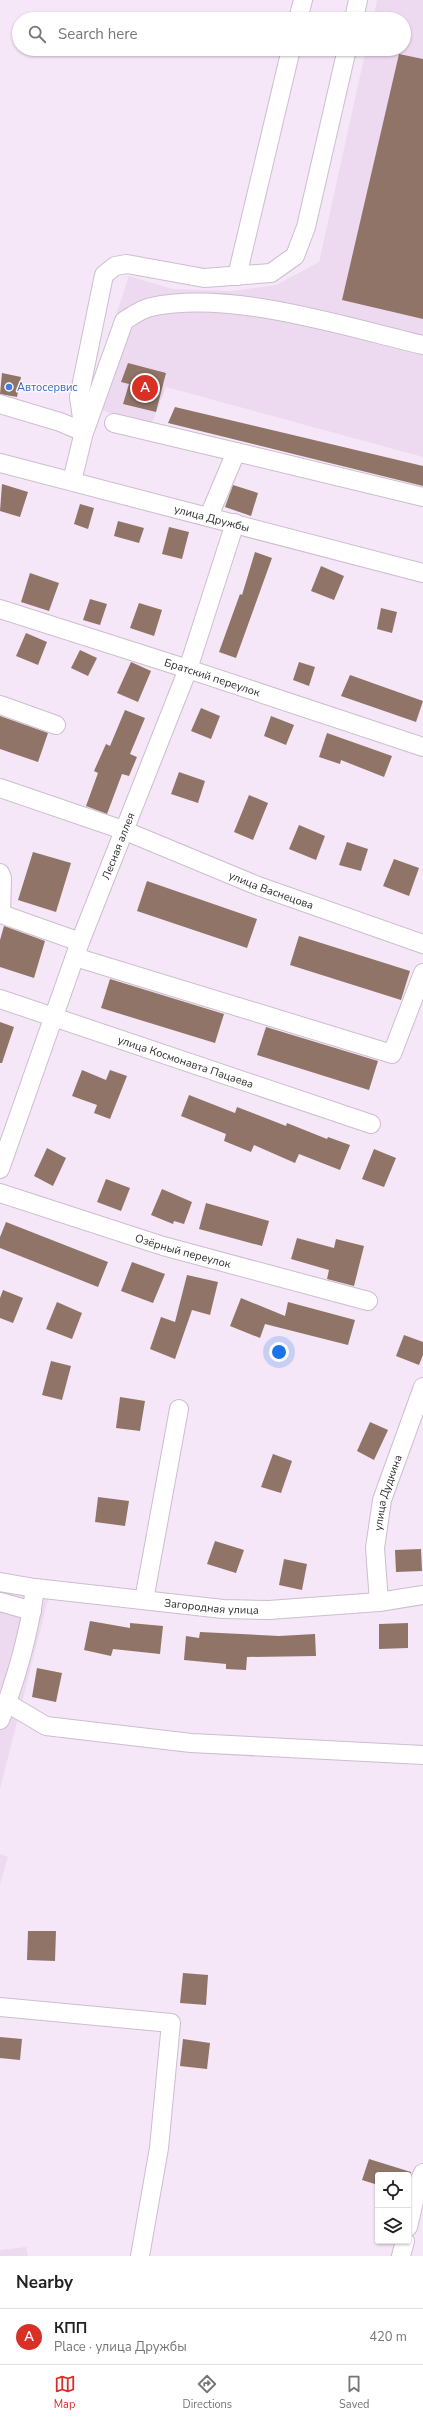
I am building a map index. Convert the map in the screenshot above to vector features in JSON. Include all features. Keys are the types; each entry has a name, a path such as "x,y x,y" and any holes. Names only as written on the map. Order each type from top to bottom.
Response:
{"street":[{"path":"300,12 303,0"},
{"path":"355,12 358,0"},
{"path":"237,276 289,56"},
{"path":"84,432 79,397 104,275 115,266 127,264 204,278 271,273 295,256 306,227 345,56"},
{"path":"72,482 84,432 124,321 150,307 190,303 260,307 423,345"},
{"path":"0,404 60,422 84,432"},
{"path":"114,423 423,497"},
{"path":"209,516 236,452"},
{"name":"улица Дружбы","path":"0,463 209,516 423,573"},
{"name":"Лесная аллея","path":"0,1169 78,950 123,830 188,669 235,523"},
{"name":"Братский переулок","path":"0,610 188,669 423,747"},
{"path":"0,705 56,725"},
{"name":"улица Васнецова","path":"0,788 123,830 258,886 423,944"},
{"path":"0,873 2,878 0,914 78,950 392,1054 423,973"},
{"name":"улица Космонавта Пацаева","path":"0,999 371,1124"},
{"name":"Озёрный переулок","path":"0,1192 163,1246 368,1300"},
{"name":"улица Дудкина","path":"379,1602 375,1548 382,1500 423,1387"},
{"path":"144,1600 179,1409"},
{"name":"Загородная улица","path":"0,1582 35,1588 223,1609 270,1610 379,1602 423,1595"},
{"path":"0,1720 7,1703 32,1611 35,1588"},
{"path":"0,1602 32,1611"},
{"path":"7,1703 46,1726 191,1743 423,1755"},
{"path":"0,2006 171,2023 159,2148 140,2256"},
{"path":"411,2214 418,2184 423,2173"},
{"path":"401,2256 404,2244"}],"shaded area":[{"path":"377,0 423,0 423,457 166,387 150,428 86,404 129,276 173,289 231,291 276,285 319,262 364,56 411,56 411,12 374,12"},
{"path":"0,1589 49,1596 0,1789"},
{"path":"0,1854 8,1857 0,1884"},
{"path":"26,2247 28,2256 0,2256 0,2250"}],"building":[{"path":"399,56 409,56 423,59 423,319 342,300"},
{"path":"128,363 166,373 156,412 123,404 129,384 121,382"},
{"name":"Автосервис","path":"2,373 21,377 17,397 0,394"},
{"path":"175,407 423,466 423,486 168,423"},
{"path":"2,484 28,492 20,517 0,511"},
{"path":"233,485 258,493 251,516 225,507"},
{"path":"80,504 94,508 88,529 74,524"},
{"path":"118,521 144,528 139,543 114,536"},
{"path":"169,527 189,532 182,559 162,554"},
{"path":"255,552 272,558 236,658 219,652 240,594 242,595"},
{"path":"321,566 344,576 334,600 311,591"},
{"path":"30,573 59,583 49,611 21,602"},
{"path":"90,599 107,604 100,625 83,620"},
{"path":"139,603 162,610 154,636 130,628"},
{"path":"381,608 397,612 392,633 377,629"},
{"path":"26,633 47,642 38,665 16,656"},
{"path":"80,650 97,658 88,676 71,668"},
{"path":"131,662 151,671 138,702 117,693"},
{"path":"299,662 315,667 309,686 293,680"},
{"path":"350,675 423,701 416,722 341,696"},
{"path":"201,708 220,716 211,739 191,731"},
{"path":"125,710 145,718 130,754 137,757 129,776 122,774 107,814 86,806 98,773 94,771 106,744 110,746"},
{"path":"0,716 48,733 38,762 0,749"},
{"path":"271,716 294,725 286,745 264,736"},
{"path":"327,733 392,756 384,777 341,760 340,764 319,757"},
{"path":"179,772 205,781 198,803 171,794"},
{"path":"249,795 268,803 253,840 234,832"},
{"path":"299,825 325,836 316,860 289,849"},
{"path":"347,842 368,849 361,871 339,865"},
{"path":"33,852 71,863 56,912 18,900"},
{"path":"394,859 419,868 409,896 383,886"},
{"path":"147,881 257,919 247,948 137,911"},
{"path":"4,926 45,941 34,978 0,967 0,940"},
{"path":"299,936 410,971 401,1000 290,965"},
{"path":"110,979 224,1014 215,1043 101,1008"},
{"path":"0,1022 14,1027 2,1063 0,1063"},
{"path":"266,1027 378,1061 369,1090 257,1055"},
{"path":"82,1070 106,1080 110,1070 127,1076 110,1119 94,1113 97,1105 72,1096"},
{"path":"189,1095 235,1113 237,1107 286,1126 287,1123 327,1139 328,1137 350,1145 340,1170 299,1154 295,1163 254,1145 251,1152 224,1141 226,1134 181,1116"},
{"path":"47,1148 66,1158 53,1186 34,1176"},
{"path":"374,1149 396,1158 384,1187 362,1179"},
{"path":"106,1179 130,1188 121,1211 97,1202"},
{"path":"162,1189 192,1202 184,1224 174,1221 173,1224 151,1215"},
{"path":"206,1203 269,1221 262,1246 199,1229"},
{"path":"6,1222 108,1262 98,1287 0,1248 0,1237"},
{"path":"297,1238 334,1248 336,1239 364,1246 354,1286 327,1279 329,1270 291,1259"},
{"path":"132,1262 165,1274 153,1303 121,1291"},
{"path":"187,1275 218,1282 210,1315 192,1310 175,1359 150,1349 161,1317 175,1322"},
{"path":"3,1290 23,1298 13,1323 0,1318 0,1298"},
{"path":"241,1298 285,1316 288,1302 355,1320 348,1345 265,1324 260,1338 230,1326"},
{"path":"57,1302 82,1313 72,1339 46,1329"},
{"path":"404,1335 423,1342 423,1355 419,1365 396,1356"},
{"path":"51,1361 71,1366 62,1400 42,1395"},
{"path":"120,1397 145,1401 140,1431 116,1428"},
{"path":"370,1422 388,1430 374,1460 357,1451"},
{"path":"273,1454 292,1461 281,1493 261,1487"},
{"path":"98,1497 129,1501 125,1526 95,1522"},
{"path":"215,1541 244,1550 236,1573 207,1564"},
{"path":"421,1549 422,1571 396,1572 395,1550"},
{"path":"284,1559 307,1564 302,1590 279,1585"},
{"path":"90,1621 130,1628 130,1623 163,1626 160,1654 113,1649 111,1656 84,1650"},
{"path":"408,1623 408,1648 379,1649 379,1624"},
{"path":"200,1632 279,1636 315,1634 316,1656 247,1657 246,1670 226,1669 226,1664 184,1660 186,1636 199,1638"},
{"path":"37,1668 62,1673 56,1702 32,1697"},
{"path":"28,1931 56,1931 55,1961 27,1960"},
{"path":"183,1973 208,1975 206,2005 180,2003"},
{"path":"0,2037 22,2039 20,2060 0,2058"},
{"path":"183,2039 210,2043 207,2069 180,2066"},
{"path":"369,2159 411,2172 375,2172 375,2184 362,2180"}],"place":[{"name":"Автосервис","path":"9,387"},
{"name":"КПП","path":"145,388"}]}
